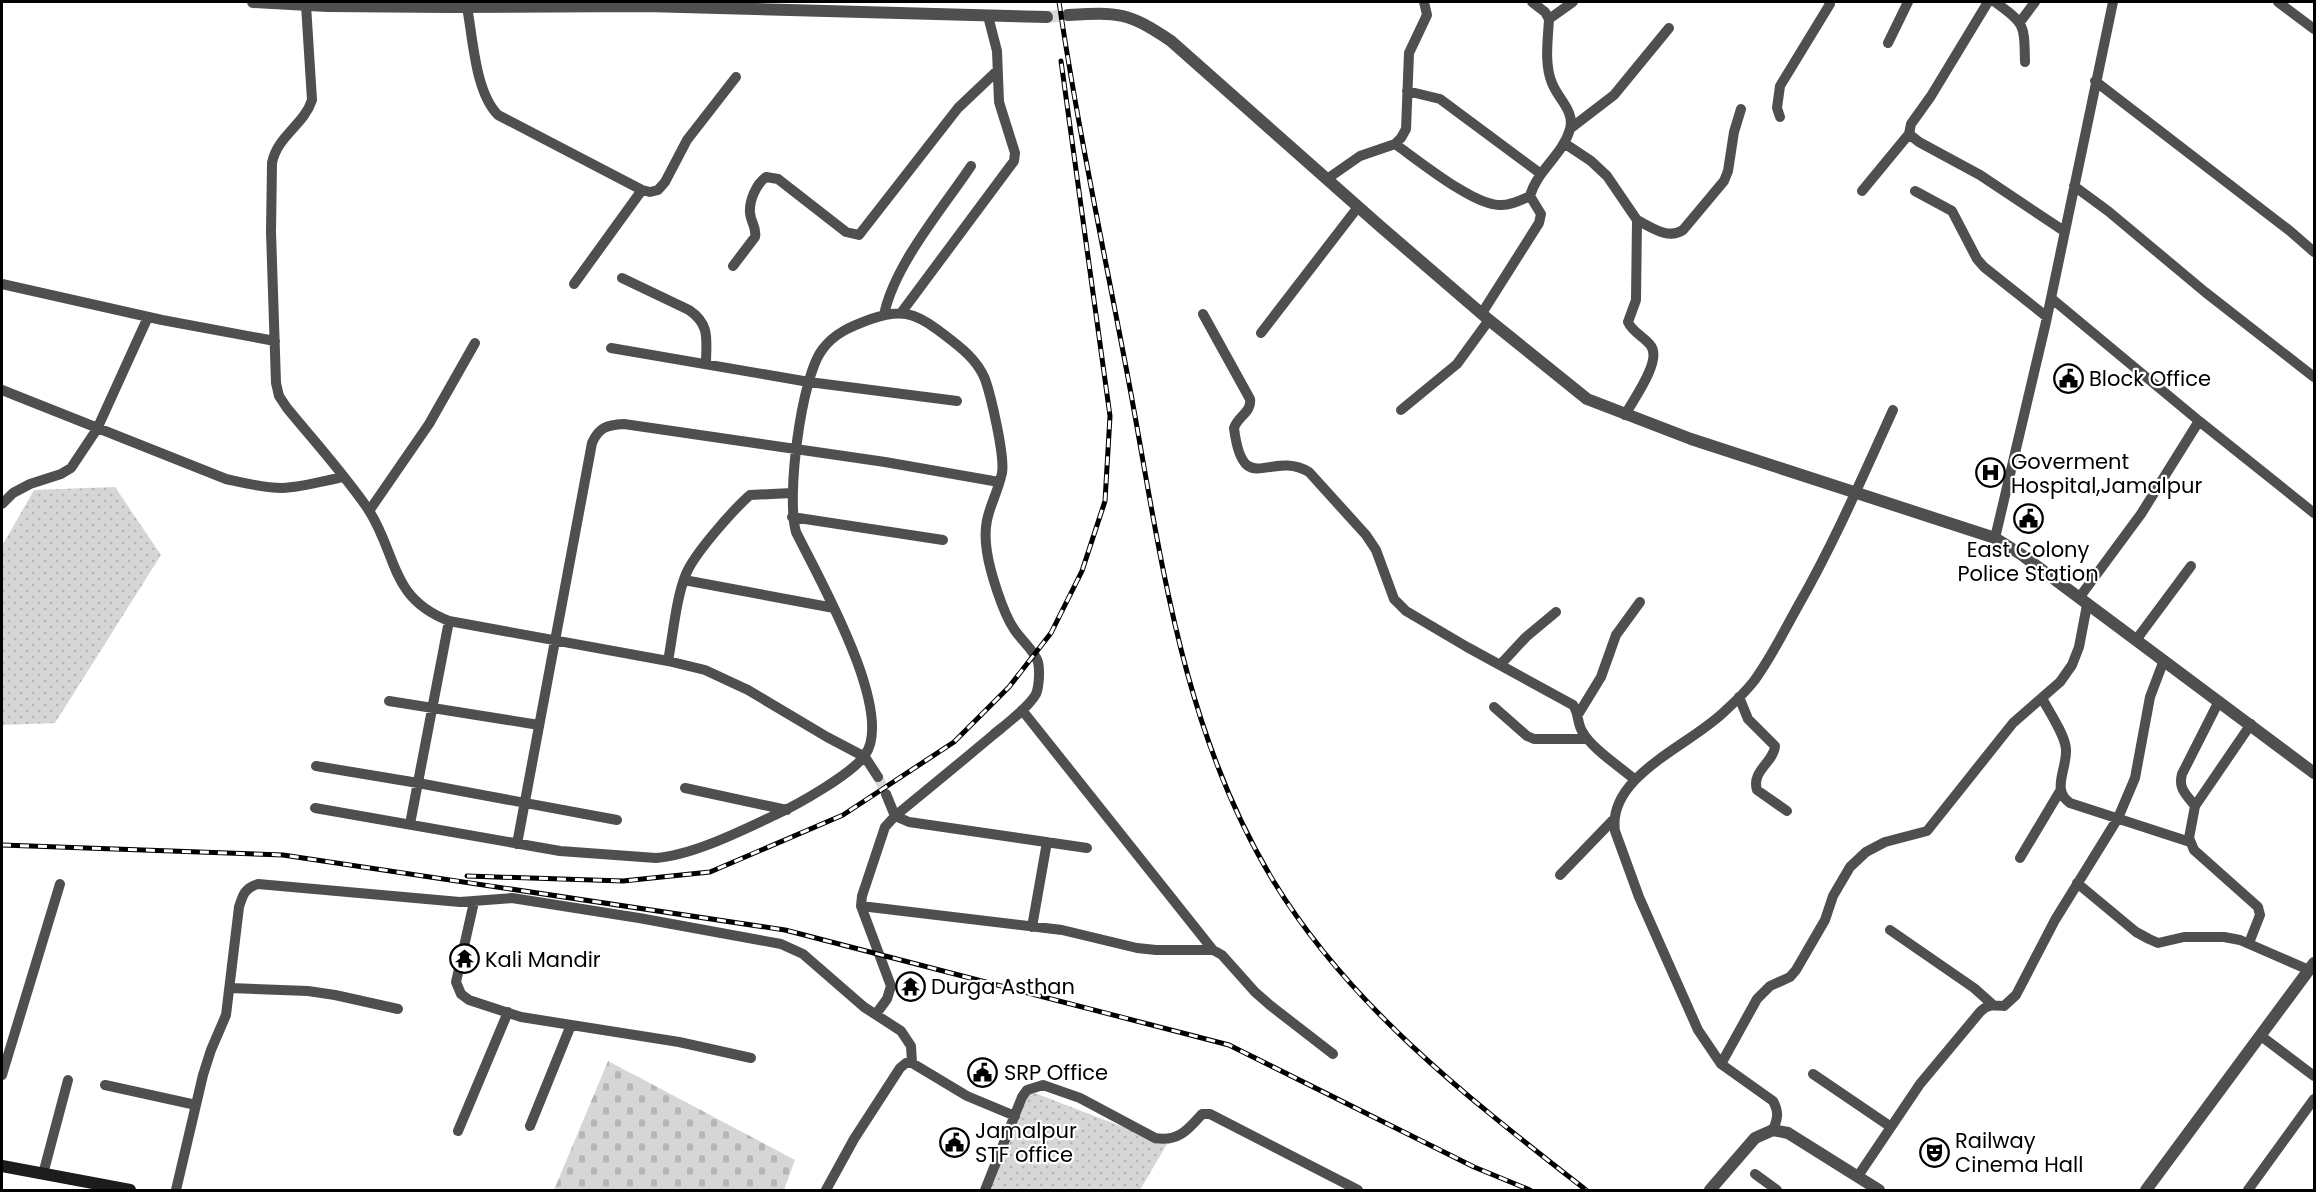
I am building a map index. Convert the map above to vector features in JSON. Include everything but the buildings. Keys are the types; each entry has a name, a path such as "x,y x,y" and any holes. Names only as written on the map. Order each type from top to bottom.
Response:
{"main road":[{"path":"2,1166 130,1191"}],"street":[{"path":"253,2 467,7 847,7 988,16 1047,17"},
{"path":"1327,179 1360,156 1395,144 1406,129 1409,53 1428,15 1424,2"},
{"path":"1401,410 1457,364 1486,317 1539,223 1541,214 1530,196 1534,184 1564,143 1571,128 1572,118 1552,84 1548,67 1549,19 1545,12 1532,2"},
{"path":"1549,19 1573,2"},
{"path":"1780,117 1777,108 1780,86 1824,16 1829,2"},
{"path":"1888,43 1908,2"},
{"path":"1862,191 1909,134 1911,124 1931,96 1988,2"},
{"path":"1995,2 2024,28 2025,62"},
{"path":"2020,22 2035,2"},
{"path":"1995,538 2047,317 2113,2"},
{"path":"2278,2 2314,29"},
{"path":"306,5 312,100 309,110 273,153 272,163 270,232 276,383 279,396 369,511 409,595 421,608 449,621 668,660 726,678 827,738 865,757 878,777"},
{"path":"467,7 482,86 491,109 498,115 642,190 650,192 658,190 665,182 687,140 736,77"},
{"path":"1068,15 1120,14 1149,26 1171,41 1486,317 1574,390 1598,405 1691,439 1995,538 2022,555 2219,700 2314,773"},
{"path":"901,313 1014,161 1015,153 999,102 997,51 988,16"},
{"path":"1571,128 1614,95 1669,28"},
{"path":"733,266 755,237 750,207 760,182 766,177 778,179 846,232 859,235 958,108 997,71"},
{"path":"2095,81 2314,252"},
{"path":"1407,91 1440,99 1541,174"},
{"path":"1564,143 1591,161 1607,176 1636,220 1667,234 1676,235 1683,230 1724,182 1734,132 1742,109"},
{"path":"1909,134 1919,142 1980,175 2064,231"},
{"path":"1395,144 1483,201 1498,206 1530,196"},
{"path":"884,315 887,299 908,259 971,166"},
{"path":"2074,186 2109,211 2205,292 2314,377"},
{"path":"574,284 642,190"},
{"path":"1915,191 1952,211 1977,259 1984,267 2047,317"},
{"path":"1260,333 1358,207"},
{"path":"1625,415 1650,372 1654,355 1651,345 1628,322 1636,300 1636,220"},
{"path":"622,278 698,316 707,332 706,364"},
{"path":"2,284 148,317 275,341"},
{"path":"2051,298 2314,513"},
{"path":"315,808 560,851 669,857 733,834 788,810 830,785 865,757 873,732 871,708 854,653 796,532 792,518 792,493 797,449 816,357 837,334 858,324 884,315 913,314 963,349 984,378 1003,461 999,482 988,510 985,530 987,553 1010,622 1038,663 1036,693 1022,710 895,816 885,827 861,906 891,986 887,999 876,1014"},
{"path":"1203,314 1250,399 1248,410 1236,422 1234,428 1243,461 1248,467 1255,469 1288,464 1309,472 1366,535 1376,550 1394,599 1400,605 1424,623 1573,705 1579,713 1580,728 1587,738 1634,779"},
{"path":"2,504 30,484 61,474 71,468 96,429 148,317"},
{"path":"369,511 429,424 475,343"},
{"path":"611,348 809,382 957,401"},
{"path":"2,390 226,479 261,486 300,486 343,477"},
{"path":"1773,1130 1778,1118 1778,1110 1773,1101 1721,1064 1698,1030 1639,897 1615,831 1614,820 1621,795 1634,779 1724,713 1753,683 1820,568 1893,410"},
{"path":"1721,1064 1757,999 1770,986 1790,977 1796,970 1825,921 1833,896 1850,867 1866,852 1885,842 1927,831 2013,723 2060,682 2072,665 2079,647 2083,601 2199,421"},
{"path":"517,843 592,443 597,431 608,425 624,424 999,482"},
{"path":"668,660 684,580 691,563 739,504 750,495 792,493"},
{"path":"792,518 943,540"},
{"path":"2136,639 2191,566"},
{"path":"684,580 834,608"},
{"path":"1579,713 1601,676 1616,635 1640,602"},
{"path":"1500,665 1526,637 1556,612"},
{"path":"410,824 449,621"},
{"path":"1890,930 1974,988 1992,1004 2004,1006 2016,995 2078,883 2118,818 2135,778 2150,697 2164,660"},
{"path":"1739,697 1748,720 1775,746 1755,782 1756,790 1787,811"},
{"path":"2020,858 2060,791 2066,750 2064,740 2042,698"},
{"path":"2195,806 2181,788 2182,774 2219,700"},
{"path":"389,701 539,725"},
{"path":"1494,707 1527,736 1534,739 1587,738"},
{"path":"1022,710 1213,950 1222,955 1271,1006 1334,1054"},
{"path":"2249,943 2260,915 2258,907 2194,850 2190,842 2195,806 2251,724"},
{"path":"315,766 617,820"},
{"path":"684,788 788,810"},
{"path":"2060,791 2070,802 2190,842"},
{"path":"886,794 895,816"},
{"path":"895,816 921,824 1087,848"},
{"path":"1560,875 1614,820"},
{"path":"1032,927 1047,842"},
{"path":"2078,883 2136,932 2158,943 2184,937 2224,937 2249,943 2312,966 2146,1191"},
{"path":"2,1069 60,884"},
{"path":"176,1191 211,1050 224,1024 239,907 243,894 249,887 258,884 474,902 512,898 781,944 804,954 836,984 901,1031 911,1046 912,1063"},
{"path":"474,902 456,981 461,994 469,1000 508,1012 571,1025 679,1042 751,1058"},
{"path":"861,906 1062,930 1137,948 1213,950"},
{"path":"230,988 308,991 398,1009"},
{"path":"1858,1176 1920,1084 1980,1012 1992,1004"},
{"path":"458,1131 508,1012"},
{"path":"530,1126 571,1025"},
{"path":"2261,1036 2314,1076"},
{"path":"826,1191 854,1139 900,1068 906,1063 912,1063 968,1096 1015,1116"},
{"path":"1813,1074 1891,1127"},
{"path":"43,1174 68,1080"},
{"path":"105,1085 196,1106"},
{"path":"985,1191 1027,1090 1043,1085 1080,1098 1155,1138 1167,1140 1177,1137 1188,1130 1202,1114 1210,1114 1358,1191"},
{"path":"2248,1191 2314,1099"},
{"path":"1710,1191 1755,1138 1773,1130 1788,1133 1879,1191"},
{"path":"1755,1174 1777,1191"}],"green space":[{"path":"115,487 161,555 55,723 2,725 2,546 34,490"},
{"path":"608,1061 795,1160 784,1190 554,1190"},
{"path":"1027,1090 1167,1144 1140,1190 982,1190"}],"tunnel":[{"path":"1047,17 1068,15"},
{"path":"878,777 886,794"}],"railway":[{"path":"1059,2 1083,145 1164,576 1196,702 1217,764 1242,824 1274,882 1305,928 1339,971 1377,1012 1457,1086 1586,1190"},
{"path":"467,876 623,881 710,872 843,815 954,742 1009,687 1051,633 1082,571 1105,501 1110,416 1061,61"},
{"path":"2,845 283,855 785,930 1229,1045 1474,1167 1530,1190"}],"place":[{"name":"Block Office","path":"2068,378"},
{"name":"Goverment Hospital,Jamalpur","path":"1990,473"},
{"name":"East Colony Police Station","path":"2028,518"},
{"name":"Kali Mandir","path":"464,959"},
{"name":"Durga Asthan","path":"910,986"},
{"name":"SRP Office","path":"983,1072"},
{"name":"Jamalpur STF office","path":"954,1142"},
{"name":"Railway Cinema Hall","path":"1934,1152"}]}
